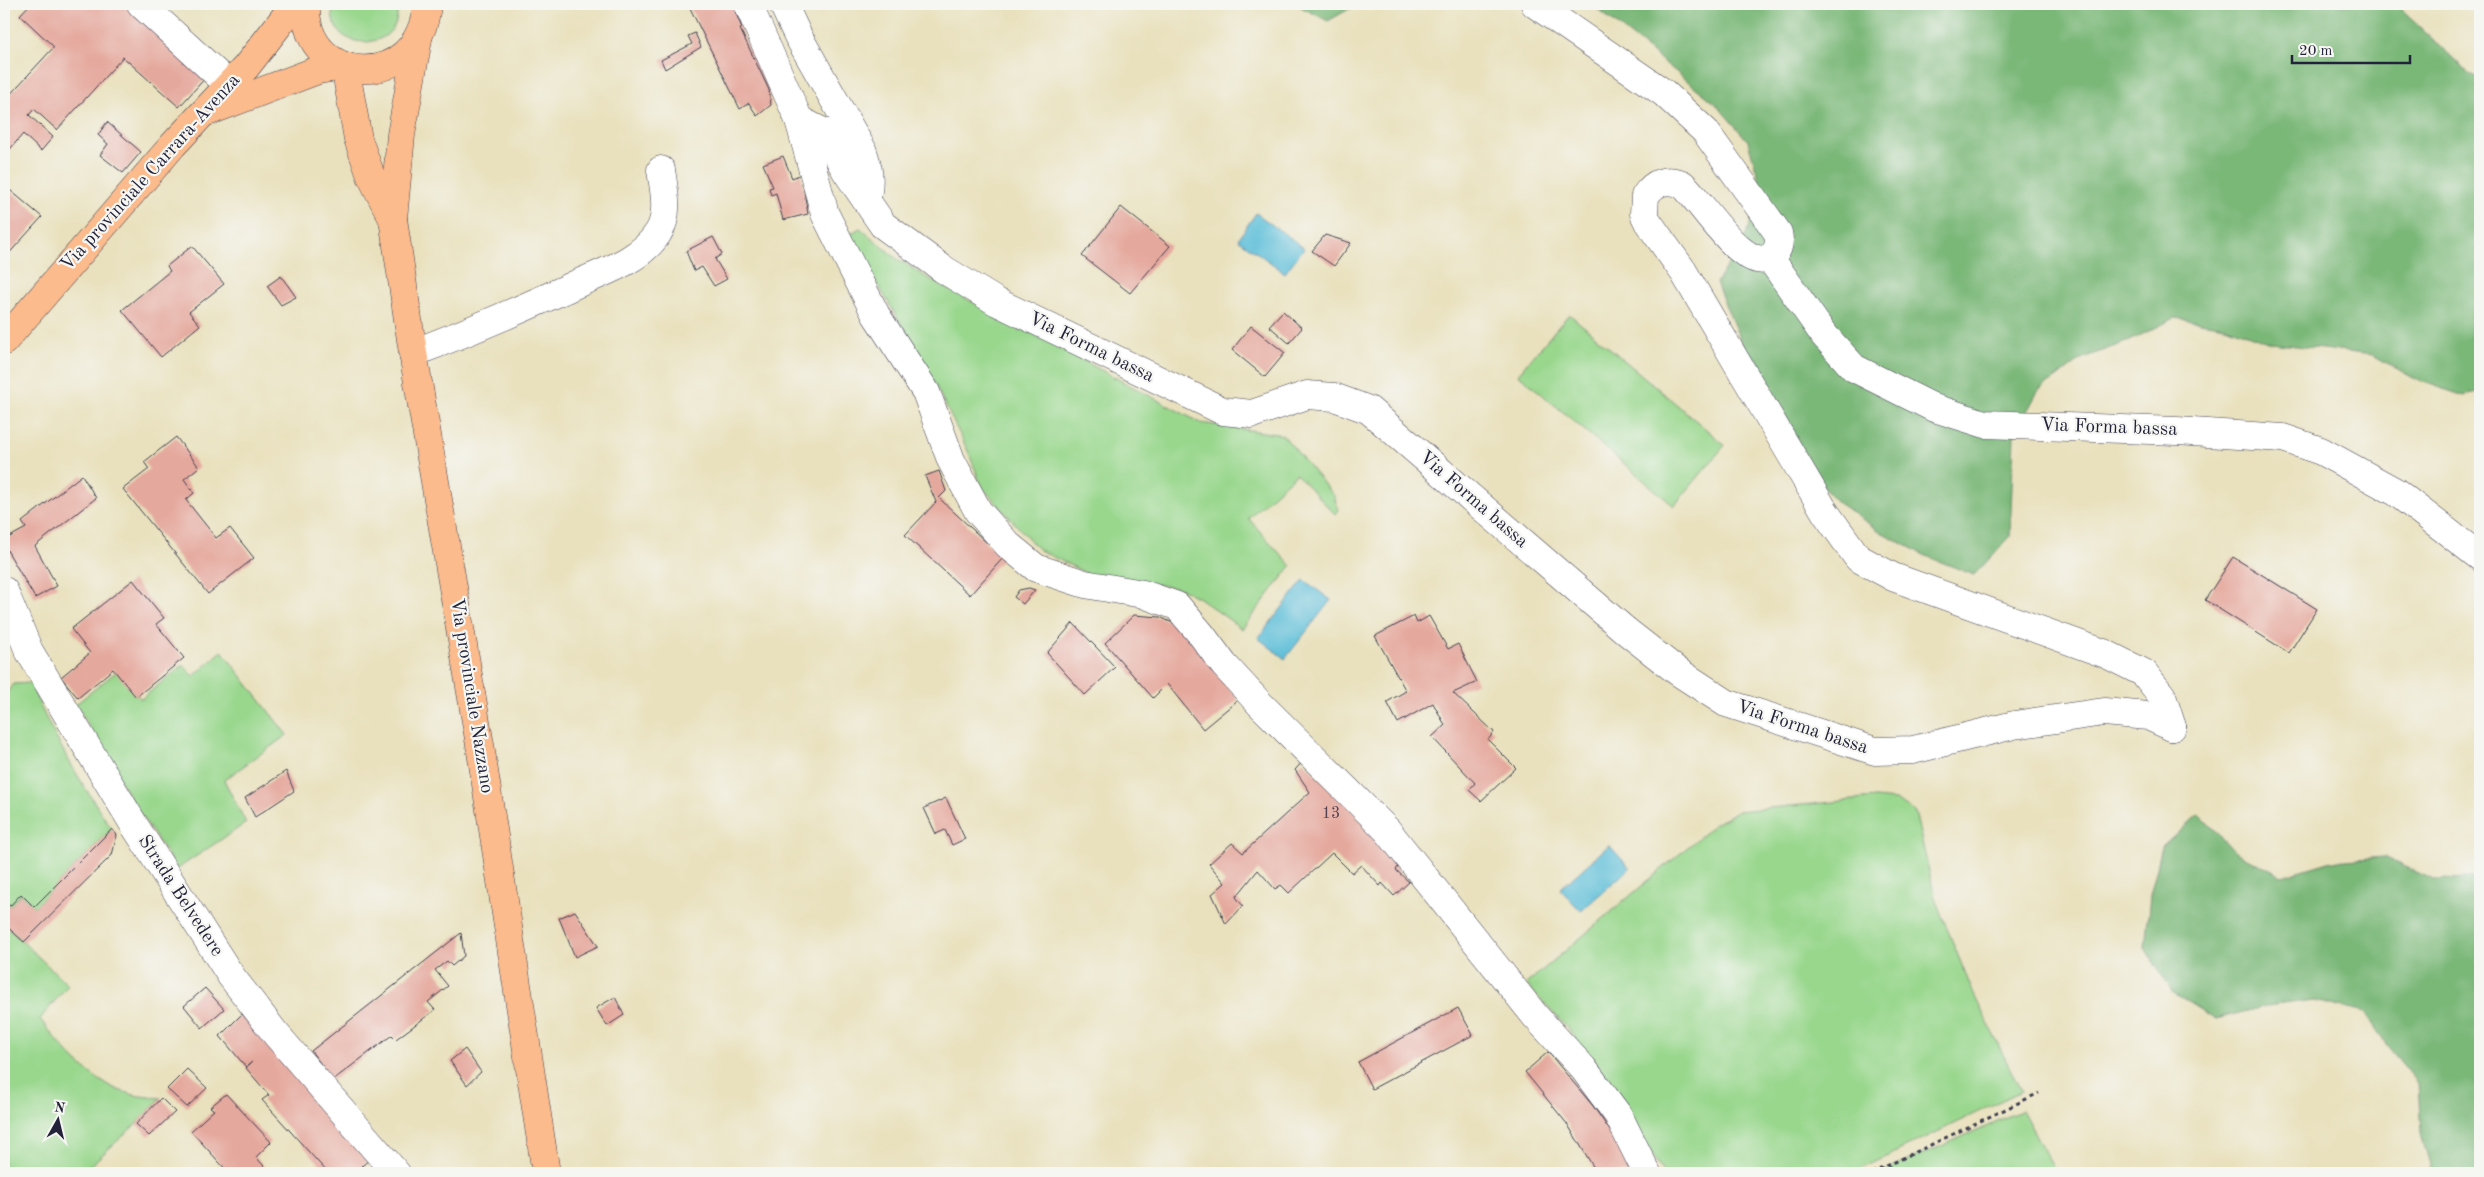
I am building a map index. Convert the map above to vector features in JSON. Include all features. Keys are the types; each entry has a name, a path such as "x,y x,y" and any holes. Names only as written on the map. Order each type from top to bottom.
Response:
{"main road":[{"name":"Via provinciale Carrara-Avenza","path":"4,341 173,145 229,85 295,4"},
{"path":"306,4 309,32 318,46 330,58 345,66 361,69 378,68 394,63 408,53 424,16"},
{"name":"Via provinciale Nazzano","path":"424,16 401,134 393,219 413,353 480,745 546,1173"},
{"path":"204,113 318,70 345,66"},
{"name":"Via provinciale Nazzano","path":"345,66 358,139 371,176 393,219"}],"street":[{"path":"141,4 229,85"},
{"path":"748,4 799,120 825,214 876,315 926,392 951,460 978,511 1008,545 1036,568 1085,584 1143,594 1177,606 1202,634 1224,665 1259,703 1387,830 1536,1017 1583,1068 1618,1115 1647,1173"},
{"path":"782,4 862,149 868,164 870,181 866,200"},
{"path":"1535,4 1664,94 1705,131 1778,233 1778,247 1770,258"},
{"name":"Via Forma bassa","path":"799,120 825,133 846,171 883,225 943,269 997,302 1223,411 1252,414 1308,395 1334,397 1369,410 1626,632 1677,672 1726,703 1876,751 1912,750 2014,726 2104,712 2148,716 2172,727 2162,696 2144,673 2106,654 1893,577 1858,558 1825,512 1683,271 1648,222 1644,214 1645,196 1657,184 1674,181 1682,184 1689,190 1721,231 1750,258 1756,261 1770,258 1824,335 1854,368 1934,408 1985,424 2177,431 2282,438 2321,451 2396,492 2480,557"},
{"path":"413,353 480,328 623,262 648,247 659,232 666,208 662,170"},
{"name":"Strada Belvedere","path":"4,591 29,651 136,828 231,976 275,1033 390,1171"}],"path":[{"path":"1872,1173 2039,1093"}],"green space":[{"path":"333,4 396,4 396,20 390,32 379,39 365,42 352,40 340,33 333,21"},
{"path":"1295,4 1358,4 1328,21"},
{"path":"1591,4 2395,4 2470,74 2480,78 2480,391 2464,396 2415,379 2373,355 2271,343 2225,326 2175,318 2129,341 2083,358 2038,391 2014,436 2010,537 1974,575 1926,556 1881,532 1837,502 1802,465 1756,377 1716,283 1744,239 1762,191 1748,141 1715,103"},
{"path":"860,228 896,258 931,280 1201,423 1283,435 1334,496 1338,510 1335,514 1296,474 1248,518 1291,566 1242,629 1199,598 1180,588 1090,575 1039,550 982,487 968,451 923,360 848,235"},
{"path":"1569,314 1725,445 1674,506 1518,374"},
{"path":"222,651 287,735 224,780 246,823 177,869 135,806 76,704 117,671 141,699 183,665 194,676"},
{"path":"30,683 67,758 112,829 34,907 21,894 10,906 4,901 4,696 14,684"},
{"path":"1875,798 1895,800 1915,812 1936,901 1974,995 2021,1091 1853,1173 1663,1173 1618,1095 1570,1031 1526,984 1715,824 1738,811"},
{"path":"2199,814 2235,852 2282,876 2332,861 2384,857 2434,880 2480,877 2480,1173 2432,1173 2421,1134 2418,1083 2385,1043 2365,1012 2315,1000 2267,1006 2216,1019 2172,992 2145,948 2150,895 2162,847"},
{"path":"4,924 68,985 40,1019 69,1054 104,1083 138,1096 161,1098 136,1124 82,1173 4,1173"},
{"path":"2022,1110 2056,1173 1881,1173"}],"water":[{"path":"1256,213 1304,248 1285,273 1238,239"},
{"path":"1304,580 1331,600 1285,659 1258,638"},
{"path":"1609,845 1630,868 1581,911 1560,889"}],"building":[{"path":"30,4 128,4 208,75 179,107 123,57 57,130 34,109 29,115 53,137 41,151 23,134 4,156 4,101 54,47 20,15"},
{"path":"688,4 732,4 742,28 740,29 769,90 771,105 757,116 749,103 740,109"},
{"path":"695,33 701,47 665,69 661,60 692,44 688,36"},
{"path":"107,122 141,152 123,173 100,155 108,144 98,135"},
{"path":"783,156 792,178 801,174 808,214 783,220 776,193 771,195 769,188 773,187 763,164"},
{"path":"4,185 42,217 4,259"},
{"path":"1121,207 1170,246 1130,293 1082,256"},
{"path":"1325,235 1351,243 1334,266 1312,251"},
{"path":"713,237 722,254 715,259 727,279 714,286 702,267 694,271 686,251"},
{"path":"192,246 224,284 189,312 200,325 161,357 122,310 170,271 167,266"},
{"path":"281,276 296,297 281,305 267,286"},
{"path":"1283,311 1302,328 1289,343 1269,326"},
{"path":"1251,326 1285,353 1265,377 1232,350"},
{"path":"176,437 199,467 184,479 194,493 186,500 216,538 230,528 254,558 208,594 123,489 149,469 144,462"},
{"path":"939,471 946,491 939,498 1003,558 970,595 905,535 936,502 925,476"},
{"path":"82,475 96,498 35,546 57,586 35,598 4,545 4,540 26,528 22,522"},
{"path":"2233,557 2317,609 2289,653 2205,600"},
{"path":"133,580 164,618 156,624 184,658 136,697 113,669 78,698 61,677 90,653 71,629"},
{"path":"1029,588 1035,590 1023,604 1014,597 1019,590"},
{"path":"1134,615 1160,617 1181,627 1238,700 1203,729 1167,684 1153,698 1105,643"},
{"path":"1414,616 1417,623 1429,616 1448,649 1458,644 1477,682 1453,693 1494,732 1488,740 1516,768 1481,801 1469,790 1475,783 1432,737 1445,725 1433,703 1398,723 1387,702 1406,691 1375,636"},
{"path":"1073,623 1115,667 1085,695 1047,653"},
{"path":"1303,761 1384,840 1398,867 1396,870 1409,882 1394,896 1382,883 1380,886 1361,865 1352,873 1332,853 1289,893 1281,885 1275,889 1258,870 1236,897 1243,906 1226,924 1212,894 1225,883 1209,864 1232,843 1243,853 1310,792 1295,770"},
{"path":"286,771 294,791 255,817 245,798"},
{"path":"946,798 965,839 952,845 945,830 936,834 924,808"},
{"path":"112,829 117,835 112,855 24,942 4,924 4,901 10,906 21,894 34,907"},
{"path":"575,911 598,946 575,957 559,918"},
{"path":"461,933 464,956 452,966 447,961 435,970 448,986 428,1002 435,1010 396,1039 392,1035 333,1080 311,1051"},
{"path":"205,988 224,1009 202,1028 184,1006"},
{"path":"615,997 624,1015 607,1026 596,1008"},
{"path":"1458,1008 1473,1035 1372,1089 1358,1062"},
{"path":"242,1014 371,1158 354,1173 328,1173 262,1100 269,1095 246,1068 252,1062 246,1067 220,1036"},
{"path":"465,1049 481,1072 467,1085 450,1061"},
{"path":"1548,1052 1593,1106 1617,1141 1632,1173 1597,1173 1568,1125 1525,1072"},
{"path":"187,1069 207,1088 187,1107 167,1089"},
{"path":"226,1094 271,1142 256,1157 270,1173 227,1173 191,1131 214,1110 210,1107"},
{"path":"161,1098 175,1112 149,1136 136,1124"}]}
